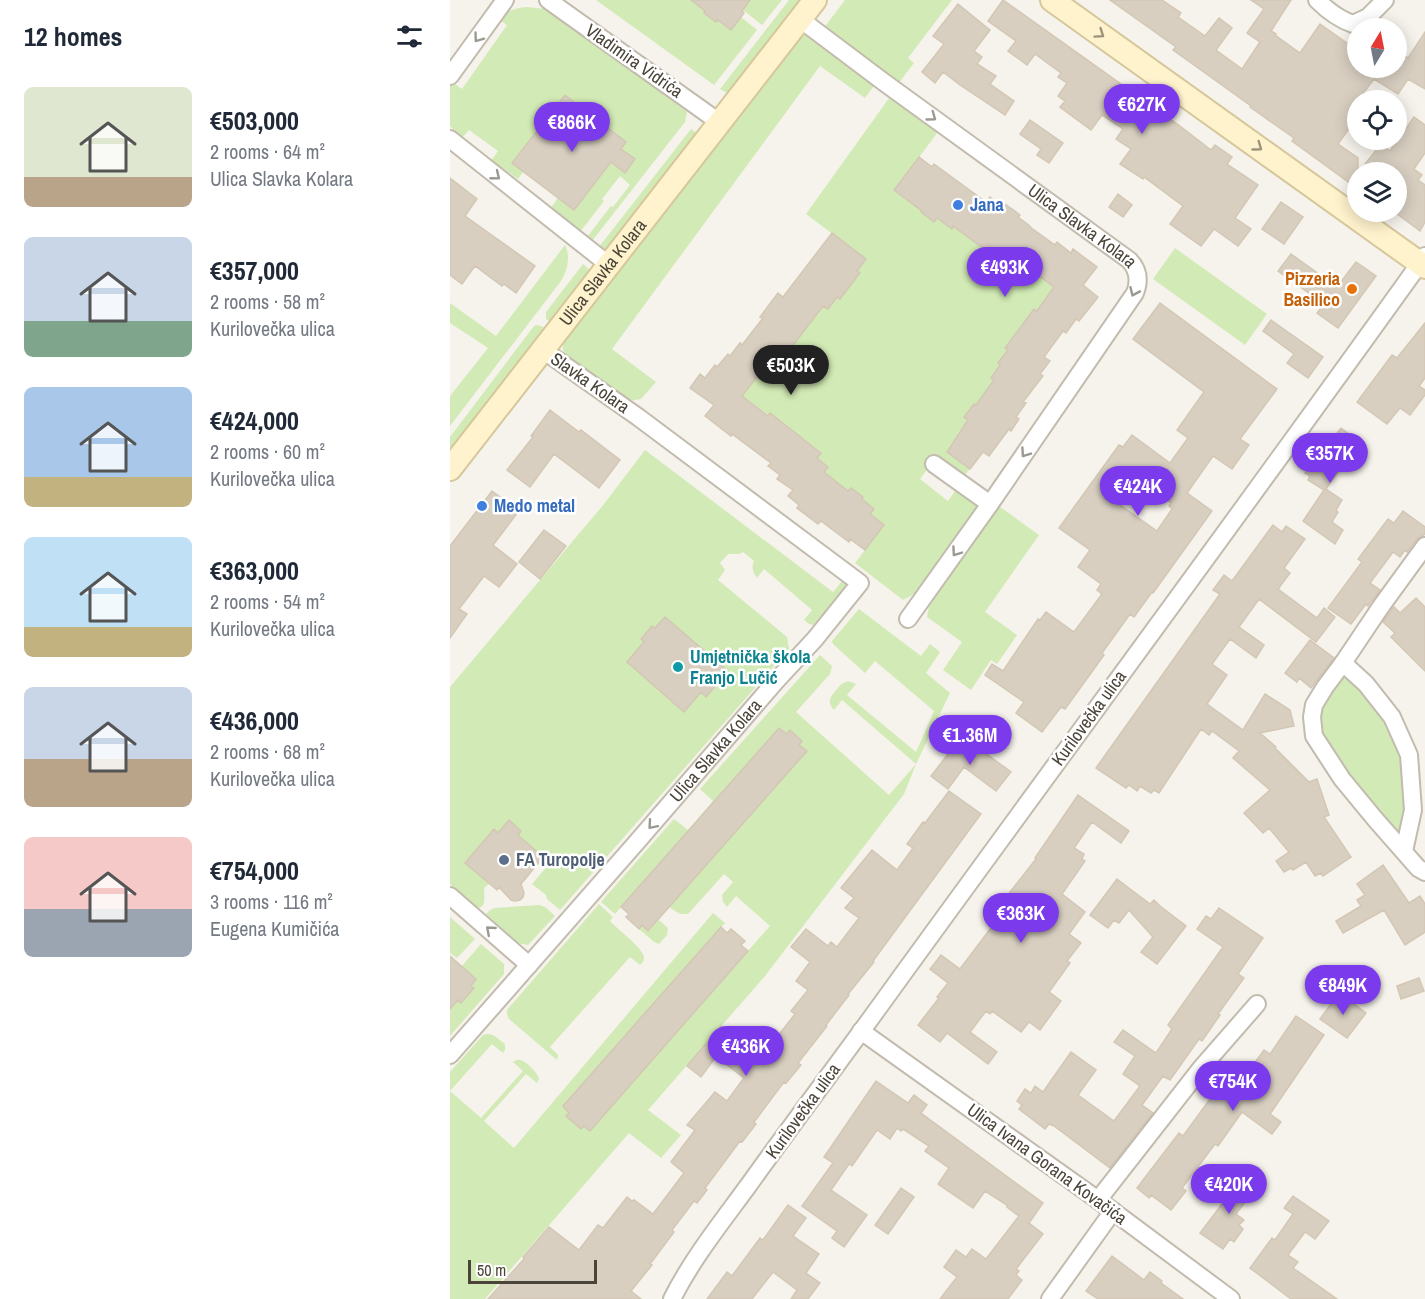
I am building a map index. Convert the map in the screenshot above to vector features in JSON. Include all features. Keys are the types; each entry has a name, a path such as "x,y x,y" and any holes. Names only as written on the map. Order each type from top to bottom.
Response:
{"main road":[{"name":"Ulica Slavka Kolara","path":"450,469 815,0"},
{"path":"1052,0 1423,262"}],"street":[{"path":"450,76 505,0"},
{"name":"Vladimira Vidrića","path":"548,0 719,122"},
{"path":"1317,0 1342,21 1353,24 1368,17 1385,0"},
{"name":"Ulica Slavka Kolara","path":"800,19 1129,260 1137,273 1138,286 1135,293 908,619"},
{"path":"450,139 609,265"},
{"name":"Kurilovečka ulica","path":"672,1299 690,1268 784,1135 1423,262"},
{"name":"Slavka Kolara","path":"543,350 638,417"},
{"name":"Ulica Slavka Kolara","path":"450,1055 815,639 860,583 638,417"},
{"path":"934,464 990,504"},
{"path":"1425,546 1325,687 1314,705 1312,717 1314,736 1342,778 1418,868 1425,872"},
{"path":"1344,663 1366,684 1392,717 1409,755 1413,810 1404,851"},
{"path":"450,896 529,965"},
{"path":"1098,1200 1202,1067 1257,1004"},
{"name":"Ulica Ivana Gorana Kovačića","path":"861,1031 1098,1200 1231,1299"},
{"path":"1050,1299 1113,1211"}],"green space":[{"path":"596,0 694,0 705,11 704,14 716,22 718,20 731,30 741,17 757,30 714,85"},
{"path":"750,0 782,0 762,25 743,10"},
{"path":"789,0 801,0 729,94 720,89"},
{"path":"845,0 952,0 908,58 914,63 898,84 823,29"},
{"path":"527,7 545,9 557,15 687,112 685,122 592,241 587,237 630,185 620,176 580,232 550,209 558,198 574,209 626,141 565,95 513,162 524,171 518,179 503,168 502,173 490,162 498,151 469,130 461,139 450,126 450,85 452,82 462,89 507,25 498,19 511,10"},
{"path":"799,35 814,37 876,83 865,98 820,66 612,349 656,382 641,399 629,401 566,357 563,342"},
{"path":"892,94 940,129 894,191 915,206 927,204 921,212 933,221 937,218 952,228 953,226 990,254 992,252 1004,261 1007,257 1018,265 1020,262 1048,283 1054,275 1054,288 1005,348 1015,356 1000,365 991,377 996,382 964,417 975,425 964,426 947,452 970,469 964,476 937,456 920,479 948,501 957,488 981,505 918,592 903,600 855,563 884,525 870,514 873,509 851,488 848,491 822,475 828,467 817,458 821,452 770,414 768,415 744,397 736,394 747,389 767,364 779,354 784,357 823,306 828,309 837,297 840,299 860,274 857,271 866,259 806,214"},
{"path":"691,129 698,134 606,252 599,247"},
{"path":"565,245 568,264 561,281 450,426 450,396 488,348 450,323 450,303 496,336"},
{"path":"1175,248 1267,314 1245,345 1153,279"},
{"path":"583,264 591,271 551,322 546,319 546,312"},
{"path":"536,325 546,329 450,453 450,437"},
{"path":"645,450 833,592 843,580 846,588 813,625 809,624 804,620 812,610 764,569 757,578 753,570 754,561 743,552 728,554 720,563 725,570 718,580 787,637 789,649 560,910 532,884 550,863 518,835 521,831 509,820 498,833 494,829 465,862 489,884 484,888 484,903 478,908 450,884 450,687 604,504"},
{"path":"996,504 1039,535 985,612 1017,635 997,664 991,660 971,690 943,670 962,642 927,617 930,601"},
{"path":"859,609 921,656 930,644 940,652 926,673 950,693 916,764 842,700 834,710 830,704 832,696 841,684 852,682 856,684 847,695 916,752 934,711 875,661 865,673 833,644 832,641"},
{"path":"820,655 832,666 830,674 796,712 889,795 916,764 904,794 765,976 648,1110 681,1135 661,1158 629,1133 485,1299 450,1299 450,1091 481,1118 523,1071 513,1062 520,1060 530,1066 538,1076 537,1083 526,1074 484,1121 514,1148 713,913 725,923 563,1106 581,1129 584,1126 590,1130 770,926 736,896 727,907 722,895 733,882 724,874 688,914 680,914 669,907 806,752 799,745 802,741 790,730 787,734 779,728 615,914 601,902 674,819 688,830 713,801 700,789"},
{"path":"1342,678 1356,683 1367,694 1393,735 1399,749 1405,786 1401,835 1395,835 1361,793 1321,734 1320,714 1323,698"},
{"path":"599,904 613,917 610,921 639,948 644,960 640,965 630,957 550,1047 558,1055 557,1060 509,1019 507,1010"},
{"path":"539,905 555,916 528,945 517,943 486,914 494,908"},
{"path":"450,917 475,939 457,958 450,953"},
{"path":"659,920 668,928 667,935 659,944 639,929 642,925 649,931"},
{"path":"481,944 504,964 504,974 450,1036 450,1003 453,1006 458,1000 461,1003 474,988 471,985 476,979 462,966"},
{"path":"483,1035 492,1035 505,1044 503,1053 492,1044 450,1091 450,1072"}],"building":[{"path":"691,0 750,0 742,11 744,13 731,30 704,13 705,11"},
{"path":"1003,0 1211,150 1215,145 1232,157 1227,164 1258,185 1235,218 1251,229 1238,246 1214,229 1201,246 1170,224 1183,206 1144,177 1143,179 1120,164 1131,149 1116,139 1123,129 1102,115 1091,130 1060,107 1065,101 1058,96 1067,83 1058,77 1061,73 1035,54 1027,65 1008,51 1016,41 988,21"},
{"path":"1110,0 1162,0 1181,13 1178,17 1205,36 1219,18 1232,28 1216,50 1242,69 1260,42 1247,33 1264,9 1251,0 1291,0 1271,31 1300,53 1320,24 1347,43 1347,78 1407,78 1407,57 1425,32 1425,89 1408,79 1401,90 1392,90 1374,79 1366,90 1347,90 1347,131 1338,144 1358,158 1358,162 1347,162 1347,181 1292,141 1294,138 1173,50 1176,47"},
{"path":"958,4 990,30 974,51 982,57 977,64 996,76 990,84 1014,101 1005,115 943,72 935,83 922,72 944,44 933,36"},
{"path":"565,95 626,142 621,149 635,159 625,173 611,162 574,210 512,163"},
{"path":"1414,117 1425,125 1425,153 1414,169 1422,175 1418,180 1425,185 1425,222 1420,231 1407,221 1407,162 1367,162 1376,150 1407,150 1407,127"},
{"path":"1030,120 1063,143 1049,163 1037,155 1041,149 1020,134"},
{"path":"919,157 932,167 934,164 986,202 990,197 1003,207 1005,204 1020,215 1018,217 1030,227 1055,245 1057,242 1071,253 1073,249 1097,267 1083,285 1098,297 1079,321 1076,319 1066,333 1063,331 1044,357 1050,361 1040,374 1043,376 1023,402 1026,403 1016,417 1019,419 1011,431 1009,429 989,456 983,452 970,469 947,452 968,420 964,417 994,380 991,378 1000,365 998,363 1008,350 1005,348 1034,309 1037,311 1054,287 1020,262 1018,265 1007,257 1004,261 953,226 952,229 937,218 934,222 894,190"},
{"path":"450,178 477,199 465,216 535,266 516,293 504,284 502,286 475,266 462,284 450,275"},
{"path":"1118,194 1132,205 1123,217 1109,207"},
{"path":"1281,202 1303,217 1284,244 1262,229"},
{"path":"832,233 866,259 857,271 860,273 840,299 837,297 828,309 823,306 784,357 779,354 770,366 767,364 742,396 768,416 770,413 821,453 817,458 828,467 824,472 848,491 851,488 874,509 870,514 884,525 865,550 850,539 849,542 821,521 818,524 797,508 799,505 788,496 793,490 777,479 780,475 768,466 771,463 705,416 714,405 690,388 700,374 705,378 715,365 717,367 728,354 730,356 740,343 742,345 763,318 760,317 778,293 783,297"},
{"path":"1291,254 1337,287 1356,262 1376,276 1338,328 1317,313 1324,304 1278,271"},
{"path":"1160,303 1277,389 1240,439 1249,445 1232,469 1213,456 1187,493 1212,511 1134,617 1130,614 1065,709 1061,707 1042,732 1016,713 1024,702 985,675 992,664 1003,671 1038,619 1040,620 1046,612 1074,632 1102,594 1097,590 1101,584 1078,567 1090,550 1059,528 1119,445 1123,447 1132,435 1170,463 1188,438 1177,430 1204,392 1133,339","holes":["1131,474 1171,503 1169,506 1172,509 1157,531 1113,500"]},
{"path":"1271,320 1323,357 1308,378 1287,363 1294,354 1263,331"},
{"path":"1425,323 1425,378 1419,386 1425,390 1425,395 1410,415 1400,408 1387,424 1357,402 1392,355 1397,358"},
{"path":"550,410 620,460 599,488 554,454 530,487 507,470 533,437 531,436"},
{"path":"1341,428 1362,444 1349,462 1346,460 1326,489 1342,500 1332,522 1343,530 1335,544 1303,521 1324,490 1308,480 1310,476 1305,473"},
{"path":"492,491 519,511 493,545 517,564 499,587 484,576 459,609 467,614 450,638 450,546"},
{"path":"1403,511 1425,527 1425,534 1400,557 1393,552 1370,583 1380,590 1351,624 1328,608 1362,562 1358,559 1388,519 1394,523"},
{"path":"1273,525 1282,532 1286,526 1305,539 1284,568 1290,573 1278,589 1317,618 1324,608 1335,617 1316,642 1259,599 1239,627 1264,645 1256,658 1230,639 1212,664 1227,675 1207,704 1243,730 1265,694 1290,710 1294,726 1260,733 1309,782 1317,779 1329,815 1324,817 1351,857 1323,876 1321,873 1315,876 1306,862 1293,870 1291,868 1284,872 1276,861 1289,852 1269,828 1263,833 1244,813 1270,790 1233,758 1239,751 1212,731 1209,735 1201,729 1159,793 1154,790 1151,793 1140,786 1137,791 1129,785 1126,788 1096,768 1220,594 1213,590 1224,575 1232,581"},
{"path":"544,530 566,546 540,579 519,562"},
{"path":"1416,598 1425,607 1425,671 1391,637 1395,633 1383,622 1394,607 1400,613"},
{"name":"Umjetnička škola Franjo Lučić","path":"665,617 728,671 706,697 701,692 684,712 627,662 644,642 641,639 652,626 655,628"},
{"path":"1310,640 1334,658 1311,688 1299,678 1297,682 1285,673"},
{"path":"779,728 787,734 790,730 802,741 799,745 807,751 648,931 642,925 639,929 626,917 629,914 621,907"},
{"path":"962,736 1011,772 996,791 964,767 948,789 931,776"},
{"path":"949,791 981,814 798,1063 801,1065 786,1083 784,1082 754,1122 756,1124 742,1142 740,1141 705,1188 707,1190 697,1203 694,1201 672,1230 674,1232 650,1264 652,1265 631,1291 641,1299 488,1299 549,1227 579,1250 598,1225 603,1228 627,1197 653,1214 684,1173 671,1162 695,1130 687,1125 715,1092 727,1101 744,1078 715,1058 701,1077 687,1066 721,1026 746,1045 760,1029 774,1041 795,1014 791,1011 808,990 796,981 810,962 791,947 806,929 828,946 831,942 837,947 859,918 845,908 854,898 841,888 872,850 897,870 913,848 907,844"},
{"path":"1078,795 1129,831 1121,843 1092,822 1074,848 1084,854 1082,859 1085,861 1062,894 1085,912 1069,934 1081,943 1067,961 1070,963 1049,992 1061,1001 1040,1030 1029,1022 1021,1032 992,1011 990,1014 986,1011 970,1032 997,1052 988,1064 947,1033 940,1042 918,1025 948,983 930,969 941,955 960,969 1012,900 1007,896 1036,859"},
{"name":"FA Turopolje","path":"509,820 521,831 518,835 543,857 521,884 523,897 515,901 511,900 499,887 497,890 465,863 494,829 498,833"},
{"path":"1383,865 1409,903 1420,896 1425,904 1425,932 1405,945 1384,910 1343,933 1336,921 1361,906 1357,900 1365,895 1357,884"},
{"path":"1117,879 1150,904 1154,900 1186,926 1157,964 1141,952 1153,937 1129,910 1119,923 1114,920 1108,928 1090,915"},
{"path":"1219,908 1263,938 1238,974 1244,978 1202,1041 1199,1039 1170,1080 1163,1076 1142,1105 1153,1113 1110,1168 1054,1126 1049,1124 1045,1129 1019,1109 1022,1105 1017,1101 1025,1089 1031,1093 1035,1086 1043,1092 1071,1052 1096,1070 1078,1095 1114,1121 1140,1086 1123,1074 1135,1056 1114,1042 1123,1030 1156,1053 1172,1029 1168,1025 1223,947 1197,929 1206,916 1211,919"},
{"path":"721,927 727,933 731,929 745,941 741,945 748,951 590,1131 584,1126 581,1129 566,1116 569,1113 563,1106"},
{"path":"450,956 476,979 471,986 474,988 461,1003 458,1000 450,1009"},
{"path":"1419,978 1424,991 1401,999 1397,986"},
{"path":"1339,993 1366,1013 1347,1038 1320,1019"},
{"path":"1296,1016 1324,1035 1270,1114 1281,1122 1272,1134 1242,1112 1218,1146 1215,1144 1182,1188 1186,1191 1171,1210 1151,1195 1149,1198 1137,1188 1179,1133 1183,1136 1221,1084 1233,1092 1264,1050 1270,1054"},
{"path":"876,1081 908,1103 914,1095 927,1105 921,1113 1043,1203 1029,1223 1043,1234 1016,1269 1019,1271 1016,1275 1022,1280 1008,1299 940,1299 957,1277 944,1267 956,1250 966,1257 972,1249 986,1259 1019,1216 985,1191 973,1208 938,1184 949,1168 925,1151 929,1146 903,1129 901,1131 897,1128 890,1139 877,1130 852,1166 849,1164 831,1190 867,1215 844,1247 832,1238 837,1231 802,1206 833,1163 824,1157"},
{"path":"1244,1175 1258,1185 1236,1214 1244,1220 1239,1225 1243,1229 1234,1242 1230,1239 1223,1249 1200,1233"},
{"path":"901,1188 914,1197 888,1234 875,1225"},
{"path":"1293,1196 1329,1221 1315,1239 1305,1232 1288,1255 1298,1262 1293,1268 1337,1299 1291,1299 1250,1268 1272,1238 1275,1240 1293,1214 1284,1208"},
{"path":"788,1205 806,1218 793,1236 819,1254 806,1273 820,1283 808,1299 791,1299 797,1290 773,1272 752,1299 707,1299 727,1272 732,1276 760,1238 763,1240"},
{"path":"1112,1256 1144,1280 1150,1272 1183,1299 1098,1299 1086,1291"}],"place":[{"name":"Jana","path":"958,205"},
{"name":"Pizzeria Basilico","path":"1352,289"},
{"name":"Medo metal","path":"482,506"},
{"name":"Umjetnička škola Franjo Lučić","path":"678,667"},
{"name":"FA Turopolje","path":"504,860"}]}
